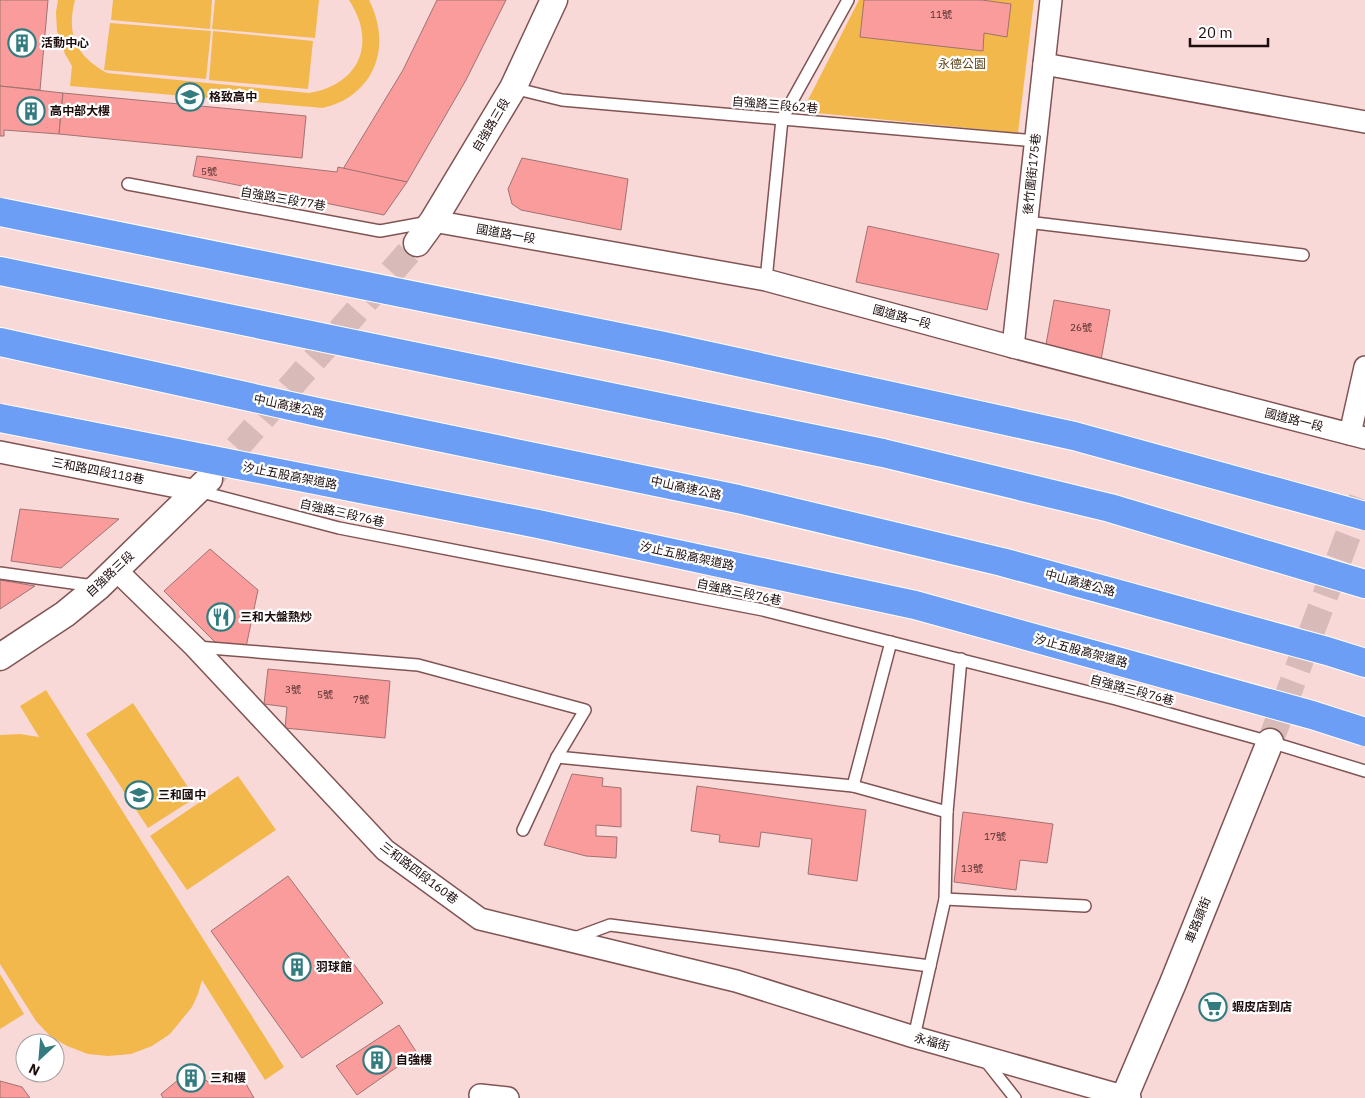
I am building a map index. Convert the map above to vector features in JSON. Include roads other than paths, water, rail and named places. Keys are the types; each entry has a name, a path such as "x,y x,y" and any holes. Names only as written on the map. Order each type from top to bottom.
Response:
{"highway":[{"path":"0,212 664,346 1074,436 1365,516"},
{"path":"0,271 883,453 1110,508 1365,584"},
{"name":"中山高速公路","path":"0,342 322,414 738,499 1002,562 1365,663"},
{"name":"汐止五股高架道路","path":"0,418 538,524 915,605 1312,715 1365,732"}],"street":[{"name":"自強路三段","path":"417,243 434,221 513,88 554,0"},
{"name":"後竹圍街175巷","path":"1013,347 1051,0"},
{"path":"1044,64 1365,122"},
{"name":"國道路一段","path":"434,221 766,280 1013,347 1358,436"},
{"path":"1358,436 1365,367"},
{"name":"三和路四段118巷","path":"0,452 203,485"},
{"name":"自強路三段","path":"0,657 65,614 107,578 203,485"},
{"name":"三和路四段160巷","path":"107,578 195,647 385,850 480,919 736,981"},
{"name":"車路頭街","path":"1126,1097 1270,742"},
{"name":"永福街","path":"736,981 914,1037 1126,1097"},
{"path":"480,1095 508,1098"}],"lane":[{"path":"766,280 782,119 848,0"},
{"name":"自強路三段62巷","path":"513,88 562,100 1036,141"},
{"name":"自強路三段77巷","path":"128,184 380,231 434,221"},
{"path":"1027,222 1303,255"},
{"name":"自強路三段76巷","path":"203,485 339,528 763,610 1116,699 1365,771"},
{"path":"0,573 107,578"},
{"path":"853,786 891,642"},
{"path":"195,647 418,665 585,710 557,757 523,830"},
{"path":"914,1037 946,899 948,812 961,659"},
{"path":"557,757 853,786 948,812"},
{"path":"946,899 1085,906"},
{"path":"569,941 610,925 930,966"},
{"path":"983,1057 1015,1098"}],"tunnel":[{"path":"211,477 417,243"},
{"path":"1270,742 1365,490"}],"place":[{"name":"活動中心","path":"22,43"},
{"name":"格致高中","path":"190,97"},
{"name":"高中部大樓","path":"31,111"},
{"name":"三和大盤熱炒","path":"221,617"},
{"name":"三和國中","path":"139,795"},
{"name":"羽球館","path":"297,967"},
{"name":"蝦皮店到店","path":"1213,1007"},
{"name":"自強樓","path":"377,1060"},
{"name":"三和樓","path":"191,1078"}],"park label":[{"name":"永德公園","path":"962,64"}]}
